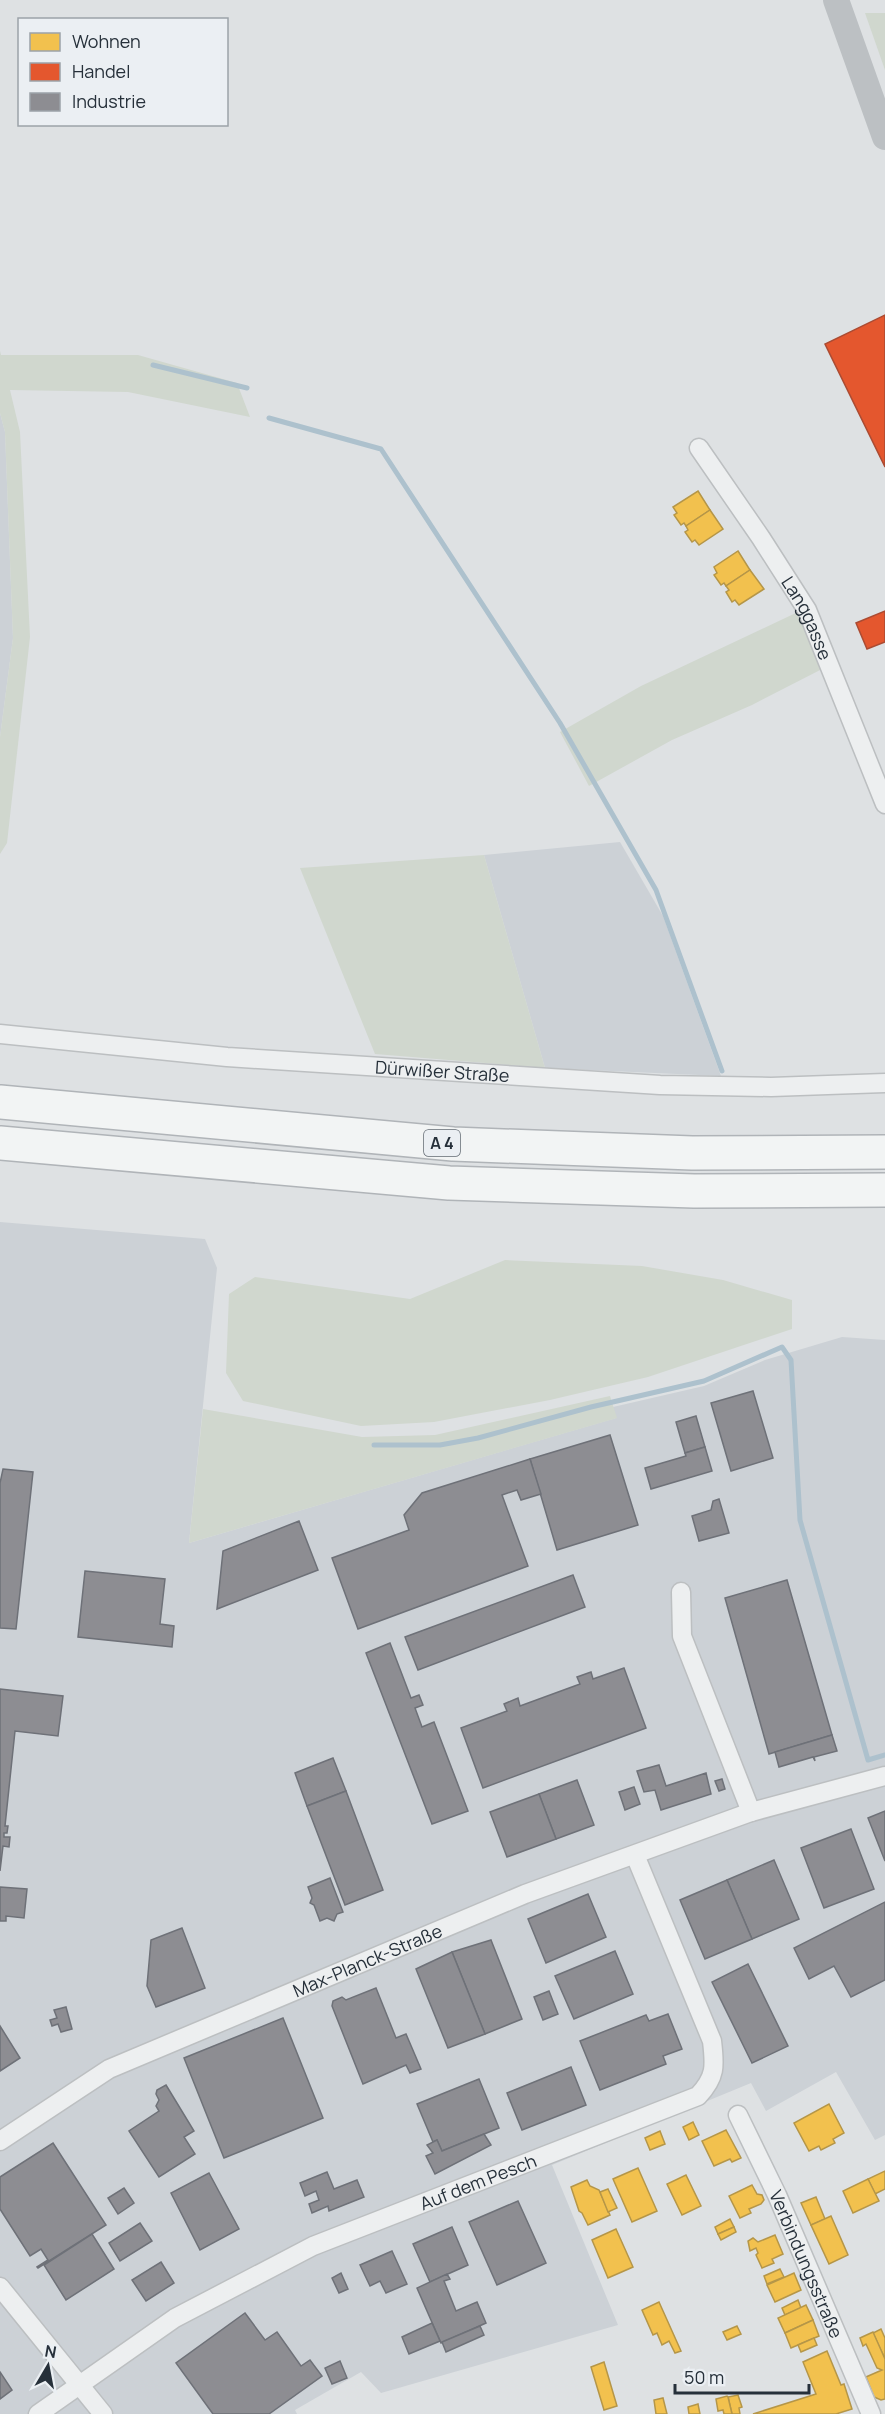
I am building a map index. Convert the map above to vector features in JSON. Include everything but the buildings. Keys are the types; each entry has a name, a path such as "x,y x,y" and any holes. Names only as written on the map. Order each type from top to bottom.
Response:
{"highway":[{"name":"A 4","path":"0,1102 453,1144 692,1153 885,1152"},
{"name":"A 4","path":"0,1143 449,1183 694,1191 885,1190"}],"main road":[{"path":"836,0 885,137"}],"street":[{"name":"Langgasse","path":"699,448 807,610 885,804"},
{"name":"Dürwißer Straße","path":"0,1034 227,1057 660,1085 771,1087 885,1083"},
{"path":"681,1592 682,1636 751,1812"},
{"name":"Max-Planck-Straße","path":"0,2141 109,2069 525,1894 751,1812 885,1776"},
{"name":"Auf dem Pesch","path":"38,2414 175,2318 313,2246 698,2096 710,2084 715,2064 712,2041 634,1855"},
{"name":"Verbindungsstraße","path":"738,2115 777,2195 871,2414"},
{"path":"0,2287 103,2414"}],"shaded area":[{"path":"865,13 885,13 885,70"},
{"path":"0,351 1,355 138,355 237,383 250,417 128,392 10,390 20,432 30,637 7,843 0,854 0,737 13,638 5,432 0,413"},
{"path":"0,413 5,432 13,638 0,737"},
{"path":"800,611 826,667 752,705 672,740 589,786 560,732 641,686"},
{"path":"620,842 663,916 721,1076 545,1068 484,855"},
{"path":"484,855 545,1068 375,1054 300,868"},
{"path":"0,1222 205,1239 217,1268 189,1543 616,1418 613,1407 704,1386 765,1360 842,1337 885,1340 885,2135 875,2140 836,2072 766,2111 751,2083 552,2165 618,2325 381,2393 361,2372 295,2410 297,2414 0,2414"},
{"path":"505,1260 642,1266 723,1280 792,1300 792,1329 648,1377 550,1400 434,1422 361,1426 243,1401 226,1373 229,1294 255,1277 410,1299"},
{"path":"610,1396 617,1418 189,1543 203,1409 362,1437 435,1435"}],"waterway":[{"path":"153,365 247,388"},
{"path":"269,418 381,449 560,723 656,890 722,1071"},
{"path":"374,1445 440,1445 478,1438 591,1407 704,1381 782,1347 791,1360 800,1520 868,1760 885,1755"}]}
